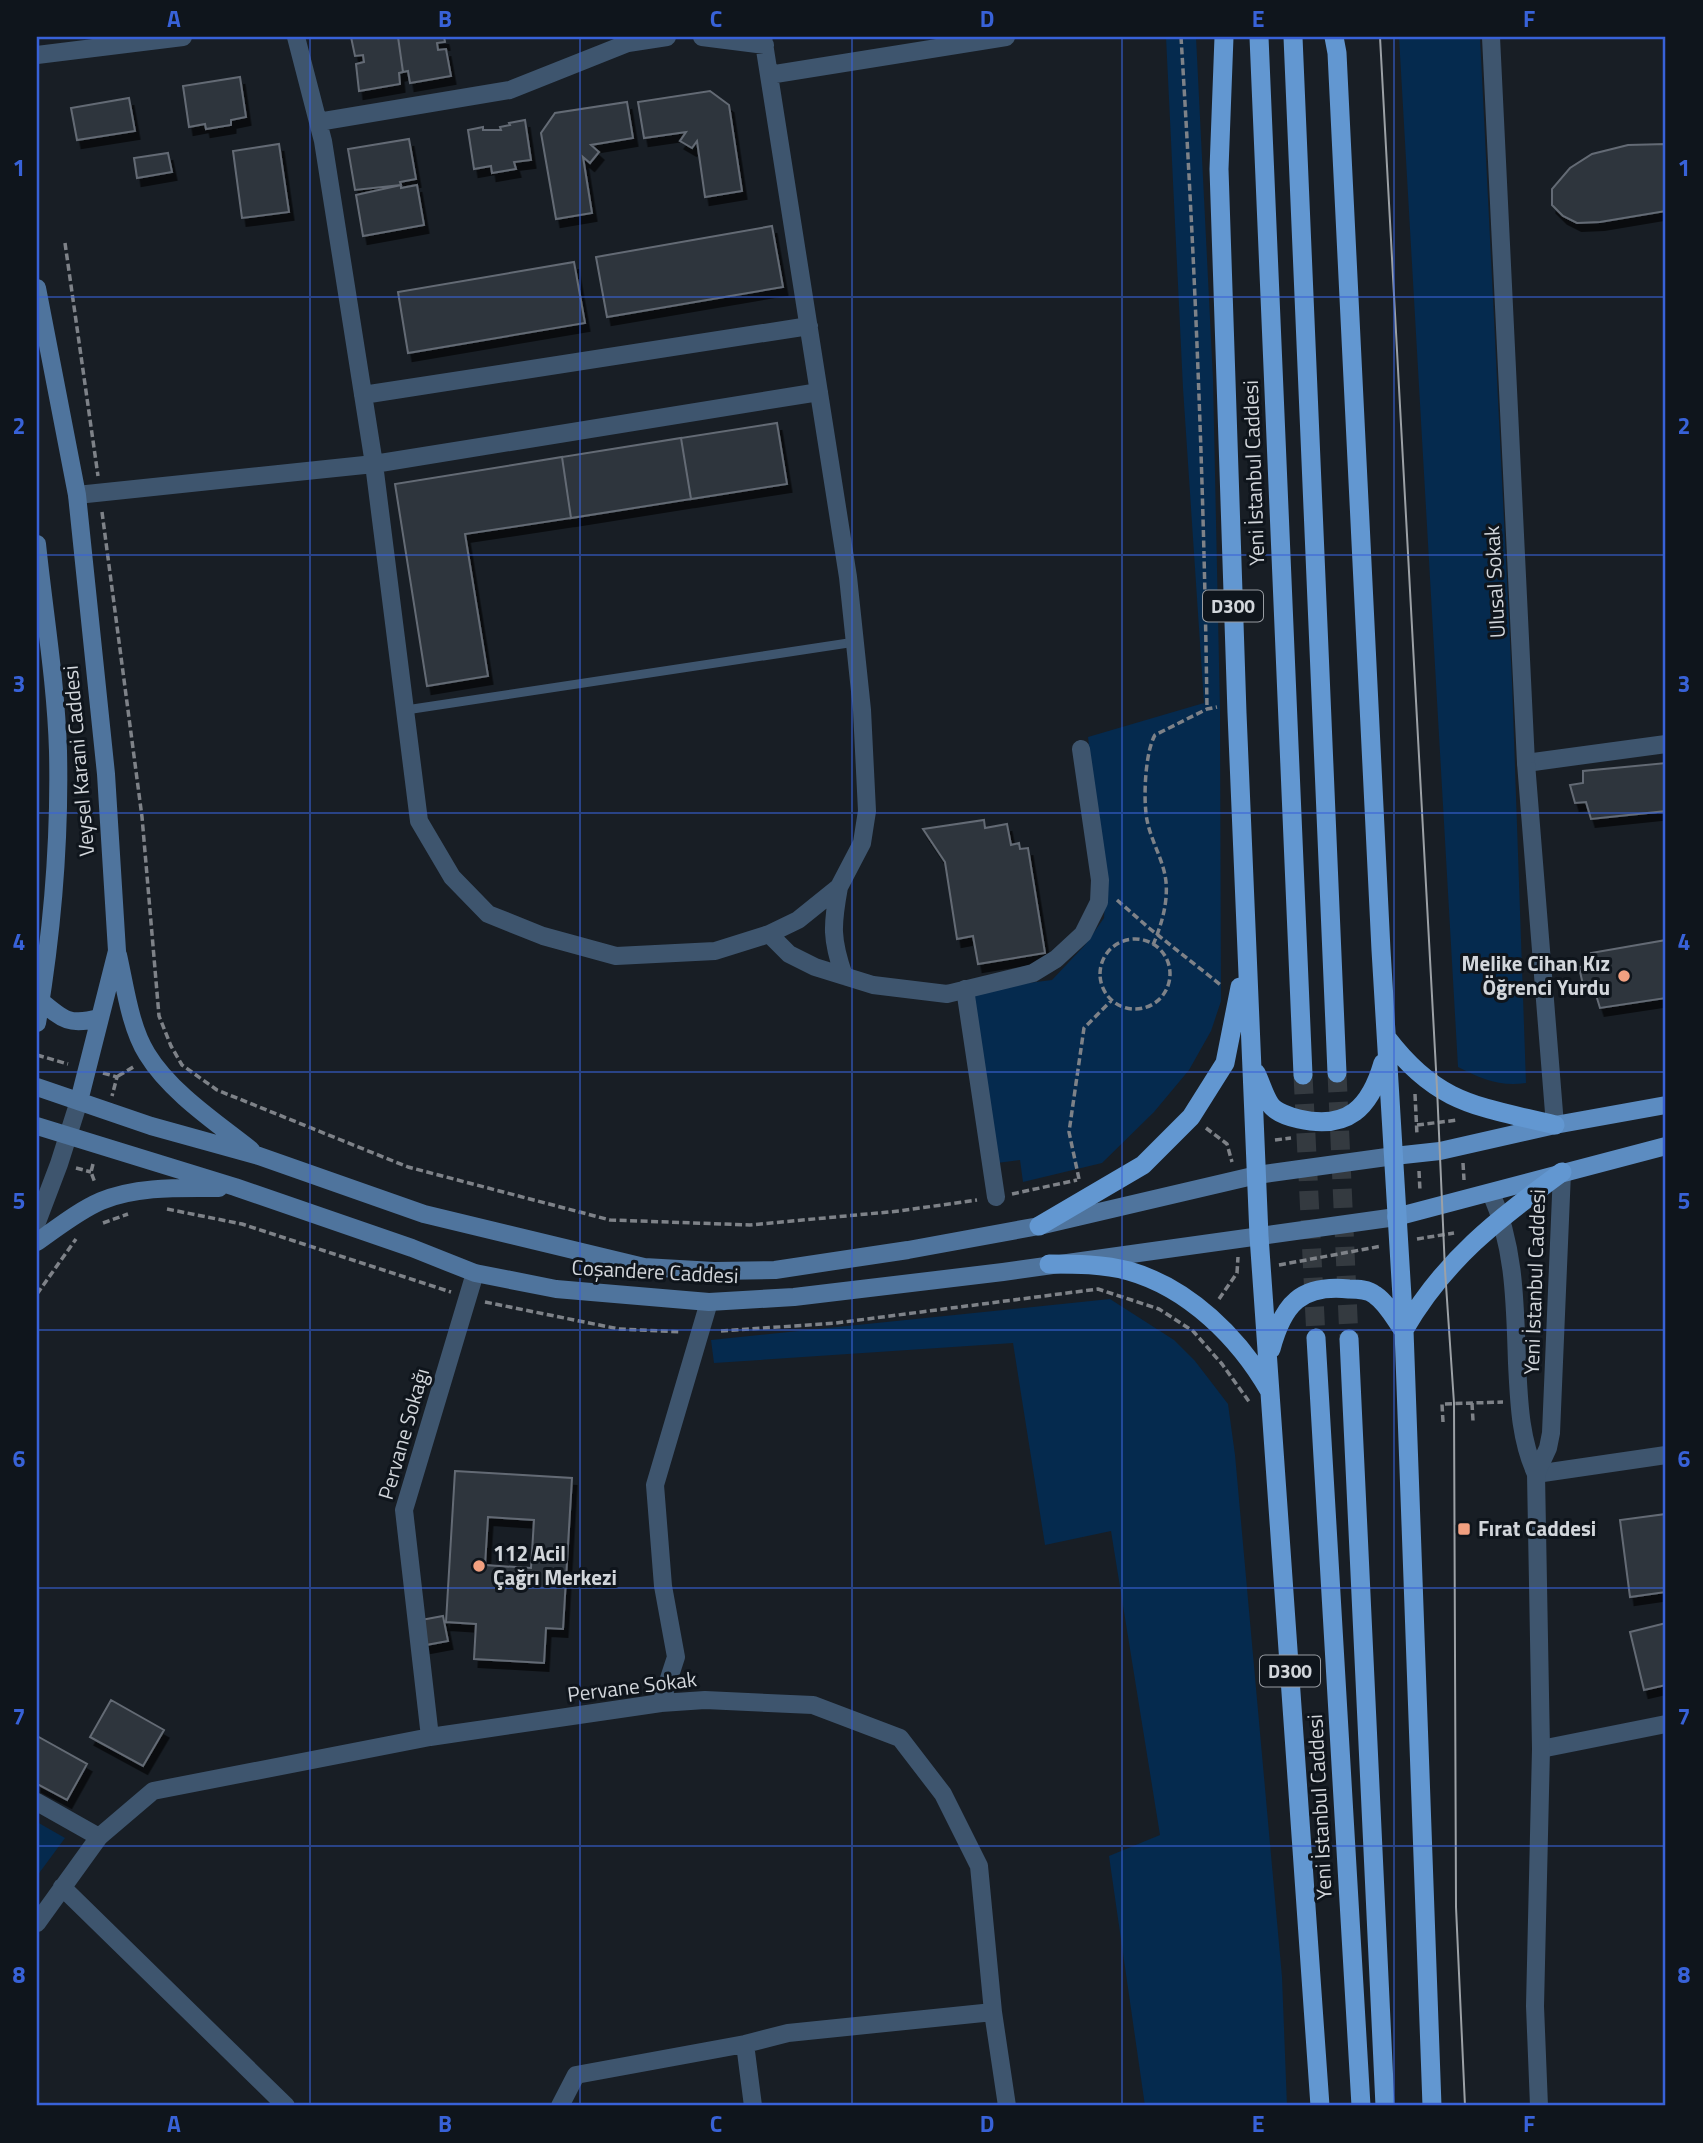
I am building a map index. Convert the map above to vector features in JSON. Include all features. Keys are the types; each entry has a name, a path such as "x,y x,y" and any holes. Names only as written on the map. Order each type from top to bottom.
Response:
{"highway":[{"name":"D300","path":"1224,37 1219,169 1246,955 1259,1236 1320,2106"},
{"name":"Yeni İstanbul Caddesi","path":"1259,37 1303,1075"},
{"path":"1293,37 1337,1073"},
{"path":"1334,37 1337,53 1381,950 1404,1331 1432,2106"},
{"path":"1039,1226 1143,1165 1191,1117 1225,1063 1246,955"},
{"path":"1252,1063 1271,1106 1290,1117 1312,1122 1330,1121 1350,1117 1364,1105 1377,1086 1388,1042"},
{"path":"1388,1042 1420,1076 1447,1094 1490,1109 1555,1125"},
{"path":"1404,1331 1420,1301 1438,1279 1501,1217 1562,1172"},
{"path":"1049,1264 1086,1264 1131,1272 1172,1290 1225,1332 1257,1371 1270,1394"},
{"path":"1269,1359 1276,1329 1285,1313 1305,1293 1321,1289 1363,1290 1375,1294 1404,1331"},
{"name":"Yeni İstanbul Caddesi","path":"1316,1338 1361,2106"},
{"path":"1349,1339 1385,2106"}],"main road":[{"name":"Veysel Karani Caddesi","path":"37,288 77,495 106,774 117,951 79,1101"},
{"name":"Veysel Karani Caddesi","path":"37,544 58,751 50,935 37,1023"},
{"path":"37,961 50,935"},
{"path":"117,951 129,1007 149,1058 186,1099 259,1156"},
{"path":"41,1001 68,1021 77,1023 99,1018"},
{"name":"Coşandere Caddesi","path":"37,1087 150,1126 259,1156 424,1214 644,1267 715,1271 775,1270 908,1250 1039,1226 1257,1175 1394,1156"},
{"path":"1394,1156 1463,1146 1555,1125 1666,1105"},
{"name":"Coşandere Caddesi","path":"37,1126 235,1187 412,1248 475,1273 556,1289 709,1302 794,1297 1003,1272 1396,1217"},
{"path":"1396,1217 1666,1146"},
{"path":"37,1242 102,1200 154,1188 235,1187"}],"street":[{"path":"37,55 183,37"},
{"path":"296,37 323,141 374,464 419,821 452,877 488,914 543,936 616,956 715,951 769,934 797,920 839,887"},
{"path":"318,122 510,89 628,43 667,37"},
{"path":"702,37 764,41 848,578 862,710 867,811 862,843 839,887 833,919 834,949 844,975"},
{"path":"769,75 1006,37"},
{"name":"Ulusal Sokak","path":"1491,37 1526,763 1555,1125"},
{"path":"363,395 809,326"},
{"path":"77,495 374,464 819,392"},
{"path":"1526,763 1666,744"},
{"path":"769,934 789,954 815,967 873,985 924,992 947,994 1033,973 1056,960 1083,934 1099,902 1100,880 1081,749"},
{"path":"965,989 996,1197"},
{"name":"Veysel Karani Caddesi","path":"38,1211 69,1135 79,1101"},
{"name":"Yeni İstanbul Caddesi","path":"1536,1474 1548,1448 1551,1433 1562,1172"},
{"name":"Yeni İstanbul Caddesi","path":"1491,1193 1506,1233 1514,1287 1519,1402 1526,1451 1536,1474 1541,1749 1535,2006 1539,2106"},
{"name":"Pervane Sokağı","path":"430,1737 404,1510 475,1273"},
{"path":"661,1703 676,1657 663,1586 655,1485 709,1302"},
{"path":"1536,1474 1666,1455"},
{"name":"Pervane Sokak","path":"37,1923 99,1837 153,1791 430,1737 661,1703 705,1700 813,1705 900,1738 943,1794 979,1866 993,2012 1007,2106"},
{"path":"1541,1749 1666,1724"},
{"path":"37,1802 99,1837"},
{"path":"62,1888 286,2106"},
{"path":"560,2106 576,2075 745,2044 788,2033 993,2012"},
{"path":"745,2044 753,2106"}],"lane":[{"path":"406,710 855,642"}],"path":[{"path":"1181,37 1191,194 1204,503 1207,709"},
{"path":"65,243 142,817 159,1016 182,1065 217,1090 408,1167 610,1220 750,1225 899,1211 996,1197 1088,1176"},
{"path":"1153,946 1165,909 1166,882 1147,820 1147,777 1151,742 1155,735 1207,709 1226,704"},
{"path":"1100,880 1121,904 1222,986"},
{"path":"1134,940 1153,946 1164,956 1170,977 1161,997 1142,1008 1131,1009 1111,1000 1100,980 1104,957 1122,942 1134,940"},
{"path":"1079,1180 1069,1132 1084,1028 1111,1000"},
{"path":"1191,1117 1227,1144 1234,1180"},
{"path":"1463,1146 1465,1200"},
{"path":"100,1224 109,1221"},
{"path":"37,1294 83,1230"},
{"path":"1237,1273 1460,1231"},
{"path":"1193,1331 1237,1273 1238,1239"},
{"path":"1443,1422 1442,1404 1519,1402"},
{"path":"1472,1403 1473,1422"}],"shaded area":[{"path":"1166,37 1196,37 1213,379 1220,710 1221,1001 1211,1031 1189,1070 1154,1112 1102,1163 1023,1182 1020,1160 997,1163 971,990 1052,980 1085,945 1104,918 1106,884 1088,737 1204,703 1183,388"},
{"path":"1399,37 1480,37 1512,682 1526,1083 1491,1081 1458,1067"},
{"path":"1110,1299 1174,1340 1195,1361 1228,1404 1235,1455 1282,1977 1287,2106 1145,2106 1109,1856 1160,1835 1111,1531 1045,1545 1013,1343 714,1363 711,1340"},
{"path":"37,1822 65,1838 37,1876"}],"building":[{"path":"351,37 398,37 403,72 399,73 400,84 359,91 356,64 364,62 363,55 355,56"},
{"path":"398,37 444,37 445,42 437,43 438,50 446,49 451,76 410,83 408,71 403,72"},
{"path":"240,77 246,117 231,120 231,125 206,129 205,124 189,127 183,86"},
{"path":"710,91 729,105 742,191 705,197 697,141 692,148 680,141 686,132 644,138 638,102"},
{"path":"129,98 135,131 77,140 71,108"},
{"path":"627,102 633,138 591,145 599,152 590,163 583,157 592,213 556,219 541,133 555,113"},
{"path":"525,120 531,160 514,162 516,169 492,173 491,166 474,169 468,130 483,127 483,130 501,130 500,127 510,125 509,123"},
{"path":"409,139 416,179 400,182 401,185 355,190 348,149"},
{"path":"279,144 289,212 242,218 233,151"},
{"path":"1666,144 1666,211 1577,223 1563,216 1552,205 1552,189 1570,168 1592,154 1628,145"},
{"path":"168,153 172,172 137,178 134,158"},
{"path":"401,185 401,188 417,185 424,225 363,236 356,195"},
{"path":"772,226 783,287 607,317 596,257"},
{"path":"574,262 585,323 408,353 398,292"},
{"path":"777,423 787,484 691,499 681,438"},
{"path":"681,438 691,499 571,518 562,457"},
{"path":"562,457 571,518 465,534 488,676 427,686 395,484"},
{"path":"1666,763 1666,811 1591,819 1586,802 1575,803 1570,785 1583,783 1583,771"},
{"path":"984,820 985,828 1007,824 1011,845 1019,843 1020,849 1028,848 1045,953 978,964 973,936 957,939 945,862 923,829"},
{"name":"Melike Cihan Kız Öğrenci Yurdu","path":"1666,940 1666,998 1600,1008 1593,985 1583,985 1579,967 1594,965 1591,953"},
{"name":"112 Acil Çağrı Merkezi","path":"455,1471 572,1478 563,1629 546,1628 544,1663 474,1659 476,1624 446,1622","holes":["488,1517 534,1520 531,1568 485,1565"]},
{"path":"1666,1514 1666,1592 1630,1597 1620,1520"},
{"path":"443,1616 448,1641 426,1645 421,1620"},
{"path":"1666,1623 1666,1685 1644,1690 1630,1632"},
{"path":"111,1700 164,1730 143,1766 90,1737"},
{"path":"37,1736 87,1764 67,1800 37,1784"}],"tunnel":[{"path":"1337,1073 1349,1339"},
{"path":"1303,1075 1316,1338"}],"tram line":[{"path":"1380,37 1454,1403 1456,1907 1465,2106"}],"place":[{"name":"Melike Cihan Kız Öğrenci Yurdu","path":"1624,976"},
{"name":"Fırat Caddesi","path":"1464,1529"},
{"name":"112 Acil Çağrı Merkezi","path":"479,1566"}]}
